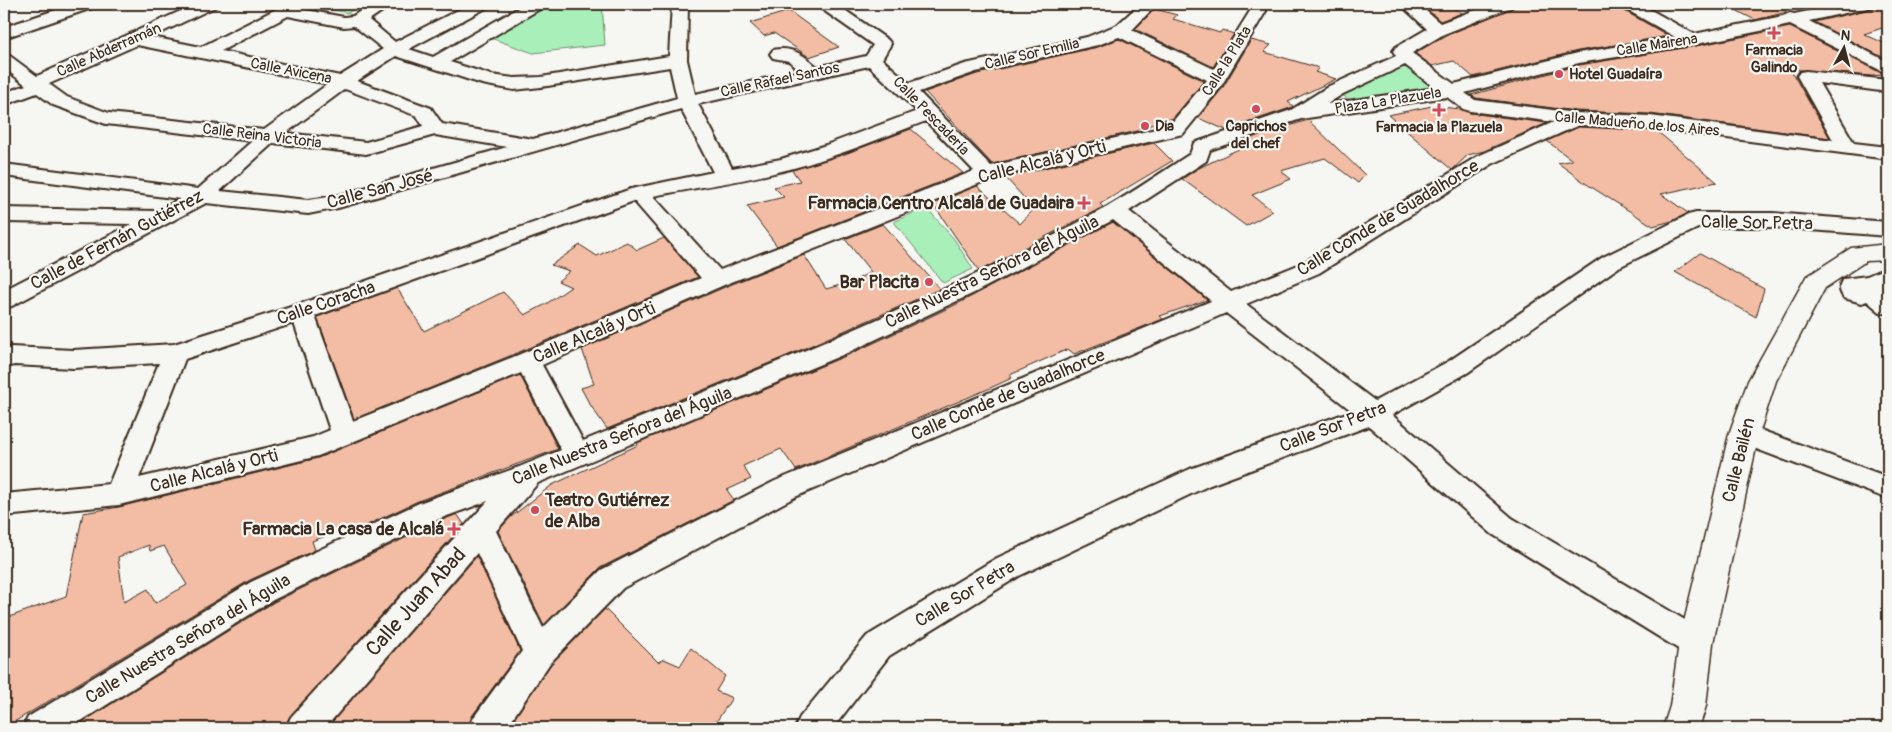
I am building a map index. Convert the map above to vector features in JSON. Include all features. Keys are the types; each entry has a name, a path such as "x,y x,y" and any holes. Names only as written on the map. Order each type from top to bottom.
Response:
{"main road":[{"name":"Calle Bailén","path":"1681,728 1688,706 1696,643 1744,434 1762,381 1814,283 1874,253"}],"street":[{"path":"4,33 89,4"},
{"name":"Calle Abderramán","path":"4,99 135,40 209,4"},
{"path":"204,53 291,7 344,22 358,20 382,4"},
{"name":"Calle de Fernán Gutiérrez","path":"4,300 203,196 269,136 343,82 394,50 482,4"},
{"path":"435,62 538,4"},
{"path":"680,4 678,60 688,101 726,176"},
{"path":"825,4 882,44 873,60"},
{"name":"Calle la Plata","path":"1184,123 1218,78 1258,11 1258,4"},
{"path":"1408,4 1438,30"},
{"path":"1406,58 1402,52 1438,30 1506,4"},
{"path":"1628,4 1692,40"},
{"name":"Calle Mairena","path":"1450,91 1578,58 1692,40 1864,4"},
{"name":"Calle Sor Emilia","path":"906,90 971,68 1092,41 1119,30 1139,6"},
{"path":"1790,18 1888,69"},
{"path":"358,20 394,50 488,80 514,84 541,82 678,60"},
{"path":"1119,30 1218,78"},
{"name":"Calle Avicena","path":"135,40 343,82 424,112 435,129"},
{"path":"780,58 808,69"},
{"name":"Plaza La Plazuela","path":"1298,114 1336,90 1406,58 1450,91"},
{"name":"Calle Reina Victoria","path":"4,60 60,101 106,118 366,148 435,129 534,146"},
{"name":"Calle Rafael Santos","path":"688,101 808,69 873,60"},
{"name":"Calle Pescadería","path":"873,60 906,90 987,173"},
{"path":"1847,147 1806,76 1888,86"},
{"name":"Plaza La Plazuela","path":"1201,147 1298,114 1450,91"},
{"name":"Calle Madueño de los Aires","path":"1450,91 1470,106 1576,119 1650,122 1888,153"},
{"name":"Calle San José","path":"4,170 203,196 308,207 338,202 688,101"},
{"name":"Calle Coracha","path":"4,359 11,356 73,359 175,353 302,312 638,193 785,164 833,150 929,113"},
{"name":"Calle Conde de Guadalhorce","path":"486,728 539,653 612,579 785,489 1311,268 1485,160 1576,119"},
{"path":"1184,123 1201,147"},
{"name":"Calle Alcalá y Orti","path":"4,504 119,494 318,446 527,361 716,280 987,173 1184,123"},
{"name":"Calle Nuestra Señora del Águila","path":"40,728 262,591 429,511 577,456 838,347 966,288 1115,211 1199,156 1201,147"},
{"path":"638,193 716,280"},
{"path":"1115,211 1229,303 1373,414 1502,526 1696,643"},
{"path":"4,215 161,218"},
{"name":"Calle Sor Petra","path":"812,728 878,646 1008,567 1200,477 1373,414 1458,367 1611,262 1696,220 1772,220 1888,229"},
{"path":"1874,253 1888,269"},
{"path":"1888,274 1871,283 1851,284 1852,292 1862,295 1884,282 1888,282"},
{"path":"1888,299 1877,299 1888,306"},
{"path":"302,312 345,435"},
{"path":"119,494 175,353"},
{"path":"527,361 577,456"},
{"path":"1744,434 1888,488"},
{"name":"Calle Juan Abad","path":"304,728 529,475"},
{"path":"480,530 539,653"}],"green space":[{"path":"318,4 362,4 348,13 314,6"},
{"path":"541,4 602,4 605,45 533,53 485,36"},
{"path":"1401,64 1411,65 1436,86 1359,101 1349,100 1340,93"},
{"path":"926,207 954,239 973,269 943,283 894,222"}],"building":[{"path":"1447,4 1462,13 1440,21 1428,10"},
{"path":"1537,4 1618,4 1621,9 1669,36 1578,51 1473,77 1454,61 1432,66 1415,53 1445,36 1514,7"},
{"path":"1724,4 1771,4 1787,12 1755,20"},
{"path":"1888,5 1888,26 1864,34 1888,45 1888,60 1814,22"},
{"path":"1155,9 1177,15 1173,19 1220,33 1222,30 1234,34 1213,67 1135,29"},
{"path":"789,11 839,47 809,57 774,33 764,36 750,23"},
{"path":"1790,27 1885,75 1872,76 1790,69 1830,138 1650,114 1576,111 1476,98 1471,95 1579,65 1696,46"},
{"path":"1119,39 1204,81 1173,118 1141,128 1142,130 992,164 925,92 977,74 1098,47"},
{"path":"1251,40 1271,45 1264,52 1319,68 1315,72 1336,79 1288,102 1293,106 1290,108 1226,130 1198,118 1222,89"},
{"path":"1432,106 1547,123 1484,151 1468,155 1452,170 1388,115"},
{"path":"1308,120 1365,175 1358,183 1325,158 1281,171 1291,179 1252,195 1273,211 1246,226 1182,179 1197,169 1251,143 1244,140"},
{"path":"1579,127 1657,131 1717,182 1661,194 1688,213 1672,221 1653,226 1585,183 1558,163 1572,160 1547,141"},
{"path":"911,129 963,173 777,246 747,206 784,197 774,187 800,181 792,170 842,155"},
{"path":"1154,143 1172,161 1100,204 1103,207 979,271 933,204 977,186 1020,224 1034,209 1005,177"},
{"path":"1113,222 1207,300 1160,316 1163,319 1074,354 1068,349 1010,375 1012,378 988,389 796,470 781,449 743,466 751,479 727,490 734,500 600,568 544,625 498,531 511,517 552,485 638,445 637,443 848,355 955,305"},
{"path":"883,224 940,289 782,358 607,429 589,403 581,388 594,384 582,349 804,255 826,289 851,282 871,272 845,239"},
{"path":"664,238 698,277 354,419 317,317 397,288 424,331 503,292 525,315 546,304 571,287 558,281 570,271 551,265 580,245 597,256 627,242 637,250"},
{"path":"1700,253 1764,289 1756,317 1675,272"},
{"path":"520,375 558,449 418,501 348,534 345,529 312,541 315,550 250,580 4,728 4,619 66,596 83,513 119,507 318,458","holes":["149,545 150,551 164,546 187,585 155,603 148,589 124,602 118,557"]},
{"path":"457,514 464,524 290,716 284,728 73,728 274,602"},
{"path":"477,556 520,651 472,716 467,728 327,728"},
{"path":"605,609 658,662 664,659 680,666 691,648 725,676 716,691 732,698 712,728 508,728 551,664"}],"place":[{"name":"Farmacia Galindo","path":"1774,33"},
{"name":"Hotel Guadaíra","path":"1559,74"},
{"name":"Caprichos del chef","path":"1256,109"},
{"name":"Farmacia la Plazuela","path":"1439,110"},
{"name":"Dia","path":"1145,126"},
{"name":"Farmacia Centro Alcalá de Guadaira","path":"1084,203"},
{"name":"Bar Placita","path":"929,282"},
{"name":"Teatro Gutiérrez de Alba","path":"535,510"},
{"name":"Farmacia La casa de Alcalá","path":"454,529"}]}
